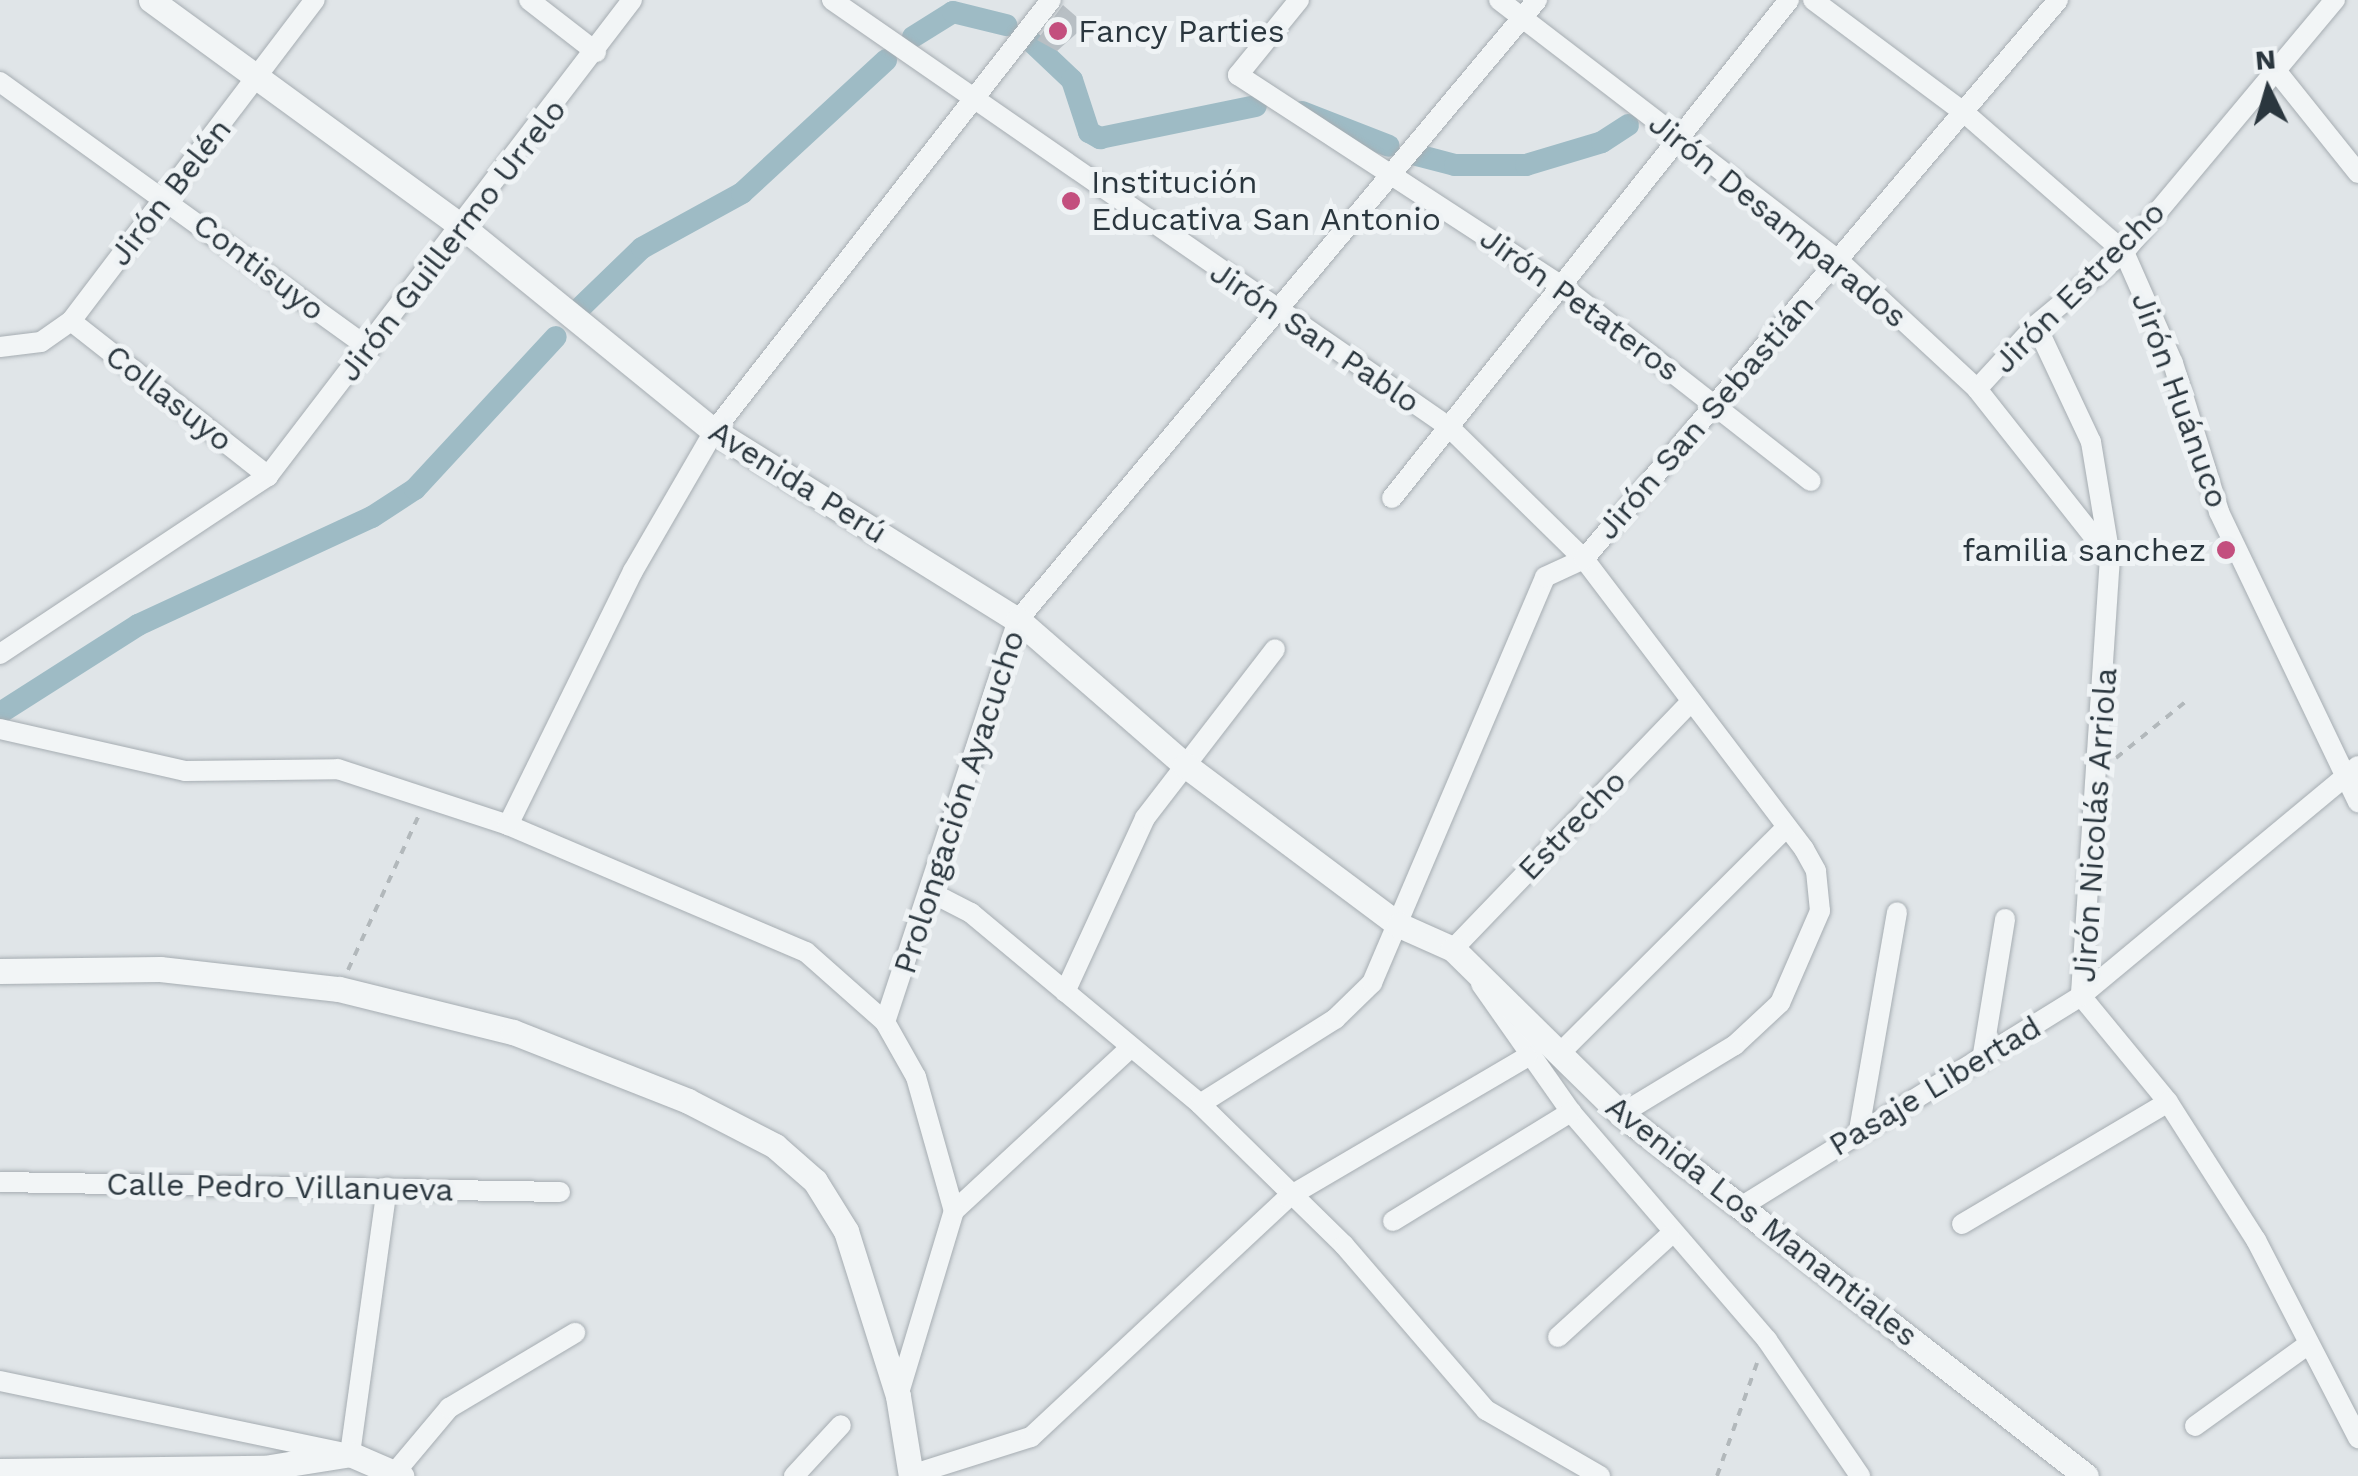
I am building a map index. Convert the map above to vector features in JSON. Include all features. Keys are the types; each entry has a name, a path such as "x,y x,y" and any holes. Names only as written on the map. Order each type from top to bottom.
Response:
{"street":[{"name":"Avenida Perú","path":"151,0 464,228 714,432 1018,620 1184,765 1400,925 1453,949"},
{"name":"Jirón Belén","path":"0,347 41,342 70,320 315,0"},
{"path":"529,0 596,52"},
{"name":"Jirón Guillermo Urrelo","path":"0,654 268,476 464,228 632,0"},
{"name":"Jirón San Pablo","path":"832,0 1275,312 1449,428 1584,558 1786,828 1822,890 1795,980 1759,1027 1621,1114"},
{"path":"508,825 633,571 714,432 1051,0"},
{"name":"Jirón Petateros","path":"1299,0 1238,76 1562,286 1811,481"},
{"name":"Jirón Desamparados","path":"1499,0 1839,262 1977,389 2110,557"},
{"name":"Prolongación Ayacucho","path":"885,1022 932,892 1018,620 1394,176 1537,0"},
{"path":"1392,498 1788,0"},
{"name":"Jirón Huánuco","path":"1813,0 1966,114 2124,252 2173,363 2219,512 2352,771 2358,802"},
{"name":"Jirón San Sebastián","path":"1200,1104 1357,1000 1400,925 1545,577 1584,558 1714,402 1966,114 2058,0"},
{"name":"Jirón Estrecho","path":"1977,389 2036,325 2124,252 2278,73 2335,0"},
{"path":"2278,73 2358,173"},
{"name":"Contisuyo","path":"0,82 166,198 370,350"},
{"name":"Collasuyo","path":"70,320 268,476"},
{"name":"Jirón Nicolás Arriola","path":"2036,325 2090,442 2110,557 2112,612 2094,777 2081,996 2168,1102 2256,1240 2306,1346 2358,1438"},
{"path":"1064,992 1145,818 1275,649"},
{"name":"Estrecho","path":"1453,949 1692,701"},
{"path":"2,733 48,738 185,771 338,769 508,825 806,952 885,1022 916,1077 954,1211"},
{"name":"Pasaje Libertad","path":"1738,1208 2081,996 2352,771"},
{"path":"1560,1053 1786,828"},
{"path":"932,892 970,913 1200,1104 1288,1197 1344,1245 1486,1410 1600,1476"},
{"path":"1859,1130 1897,912"},
{"path":"1982,1060 2005,919"},
{"name":"Avenida Los Manantiales","path":"1453,949 1621,1114 2086,1476"},
{"path":"0,971 160,969 339,989 513,1032 688,1101 775,1146 835,1207 898,1396 911,1475 1031,1437 1288,1197 1527,1057"},
{"path":"1478,973 1527,1057 1670,1235 1767,1340 1860,1476"},
{"path":"898,1396 954,1211 1130,1049"},
{"path":"1962,1224 2168,1102"},
{"path":"1393,1221 1570,1112"},
{"name":"Calle Pedro Villanueva","path":"0,1182 560,1192"},
{"path":"350,1454 388,1188"},
{"path":"1558,1337 1670,1235"},
{"path":"0,1381 350,1454 394,1474 449,1408 575,1334"},
{"path":"2195,1426 2306,1346"},
{"path":"794,1476 841,1424"},
{"path":"0,1471 264,1468 350,1454"}],"path":[{"path":"2094,777 2190,698"},
{"path":"339,989 427,797"},
{"path":"1717,1476 1767,1340"}],"building":[{"name":"Fancy Parties","path":"1063,5 1086,25 1057,51 1037,40"}],"waterway":[{"path":"913,37 953,12 1006,25"},
{"path":"1034,44 1072,80 1089,132 1100,138 1256,106"},
{"path":"580,308 642,248 742,193 886,60"},
{"path":"1302,112 1389,146"},
{"path":"1413,154 1455,165 1526,165 1602,142 1628,125"},
{"path":"0,713 138,625 372,517 415,489 556,337"}],"place":[{"name":"Fancy Parties","path":"1058,31"},
{"name":"Institución Educativa San Antonio","path":"1071,201"},
{"name":"familia sanchez","path":"2226,550"}]}
